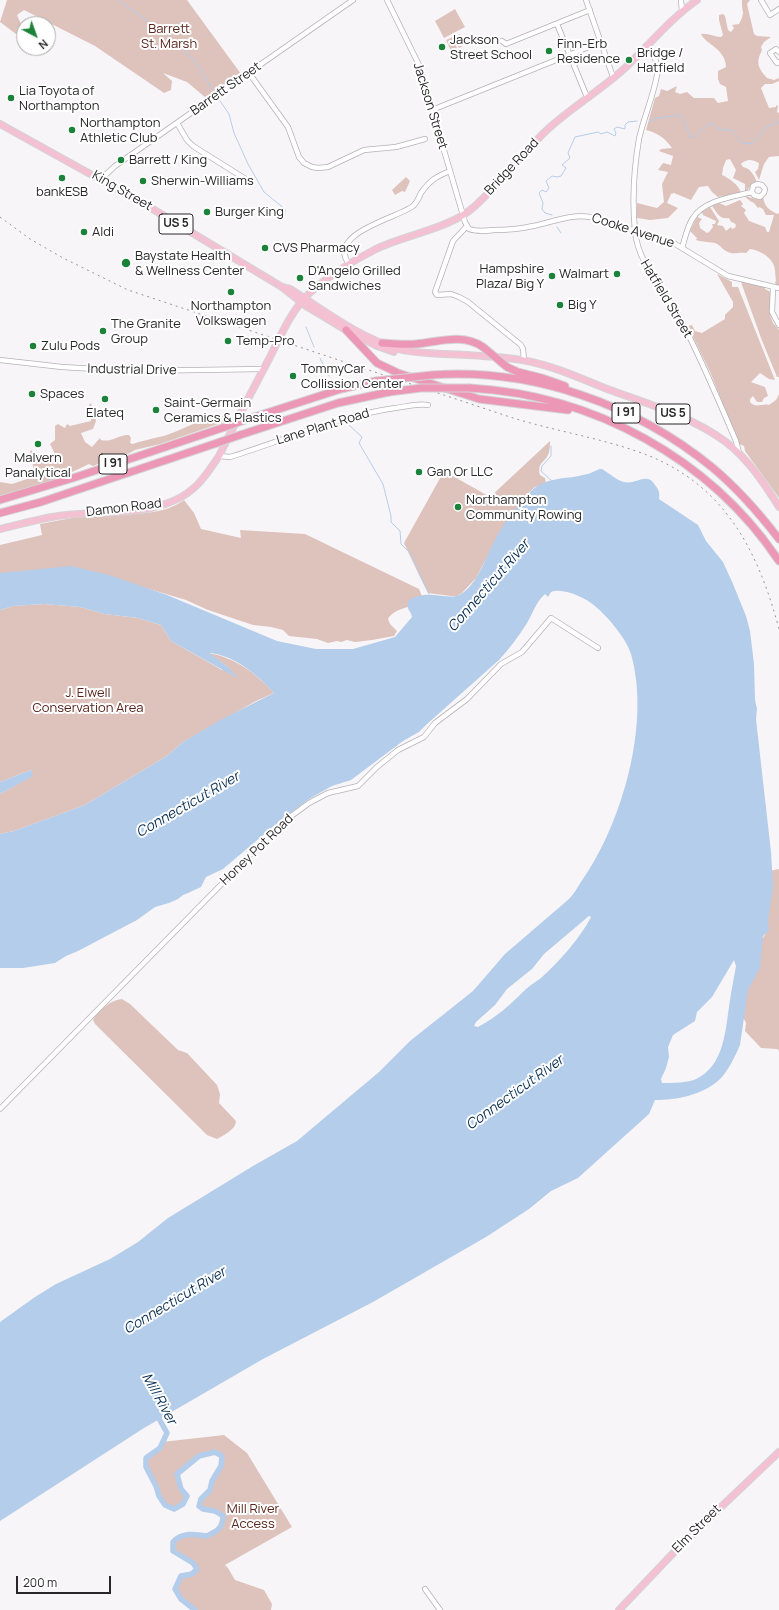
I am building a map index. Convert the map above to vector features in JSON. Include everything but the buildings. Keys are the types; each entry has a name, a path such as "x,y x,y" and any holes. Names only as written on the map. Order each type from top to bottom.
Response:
{"highway":[{"path":"346,330 378,363 398,373 479,399 548,406 583,413 653,443"},
{"path":"382,343 416,344 461,339 471,341 483,347 507,367 518,372 569,387 606,404"},
{"name":"I 91","path":"0,500 73,478 341,389 376,381 432,375 472,374 518,379 567,391 606,404 657,430 704,462 743,496 779,539"},
{"name":"I 91","path":"0,513 42,502 338,403 388,392 429,388 470,388 522,394 565,404 608,420 653,443 692,469 726,499 751,525 779,562"}],"main road":[{"name":"Bridge Road","path":"303,300 315,289 350,264 375,249 449,222 463,215 482,200 546,131 613,77 682,11 697,0"},
{"name":"King Street","path":"0,124 101,179 282,287 290,289 303,300"},
{"name":"US 5","path":"303,300 368,337 409,352 524,360 563,372 688,420 725,441 739,454 757,474 779,507"},
{"name":"US 5","path":"303,300 346,330 377,346 399,353 445,358 454,356"},
{"name":"Damon Road","path":"0,529 64,515 143,509 165,505 182,496 196,486 210,470 219,456 288,322 303,300"},
{"name":"Elm Street","path":"619,1610 680,1546 779,1452"}],"street":[{"name":"Barrett Street","path":"101,179 115,166 353,0"},
{"name":"Jackson Street","path":"387,0 418,63 463,215"},
{"path":"586,0 613,77"},
{"path":"681,0 682,11"},
{"path":"761,0 770,15 779,9"},
{"path":"502,42 506,44 590,10"},
{"path":"557,24 587,97"},
{"path":"432,110 601,42"},
{"name":"Hatfield Street","path":"646,46 655,58 658,69 639,140 635,182 635,231 638,250 641,258 669,299 697,351 733,433 739,454"},
{"path":"779,52 776,49 770,52 777,63 779,62"},
{"path":"249,73 288,127 299,157 304,163 312,167 328,167 364,150 392,148 425,139"},
{"path":"177,123 187,140 193,146 244,178"},
{"path":"350,264 346,259 345,254 346,246 350,240 365,229 412,207 431,180 450,171"},
{"path":"682,248 690,223 698,212 711,204 752,192"},
{"path":"463,215 467,226 453,241 435,292 438,295 451,294 468,302 518,343 523,349 524,360"},
{"name":"Cooke Avenue","path":"467,226 474,230 514,229 535,226 576,216 590,217 661,238 682,248 728,276 773,288 779,288"},
{"path":"773,288 772,312 779,326"},
{"name":"Industrial Drive","path":"0,360 62,367 130,371 264,369"},
{"name":"Lane Plant Road","path":"219,456 230,457 366,413 428,405"},
{"name":"Honey Pot Road","path":"0,1109 263,842 290,817 323,795 358,786 377,767 398,750 424,737 435,723 467,699 501,664 522,652 551,618 598,648"},
{"path":"425,1589 440,1610"}],"green space":[{"name":"Barrett St. Marsh","path":"7,0 187,0 241,74 206,98 187,82 163,73 172,81 171,90 164,93 95,46 56,26 56,16 36,16 24,10 16,16 16,34 0,22"},
{"path":"742,0 750,0 747,4 754,34 757,36 771,37 764,42 761,47 762,50 758,64 761,71 767,78 774,80 779,78 779,81 772,84 765,84 761,88 769,108 776,107 776,105 778,106 779,156 769,157 764,164 759,180 755,172 758,169 759,163 750,160 741,164 743,167 752,172 757,182 752,183 745,192 745,184 733,178 736,170 730,159 726,160 722,175 733,182 741,193 718,197 708,186 699,187 691,200 674,193 671,194 667,203 678,208 668,218 650,220 637,218 637,203 657,208 664,202 662,184 668,172 658,170 663,163 671,165 673,156 659,151 661,149 672,148 667,141 658,134 646,130 655,98 659,96 661,89 667,91 677,86 675,92 680,94 687,92 694,98 714,98 718,103 728,101 726,87 720,84 718,79 718,71 726,67 725,61 719,51 703,38 701,34 721,37 723,35 719,15 723,14 725,16 728,30 731,32 734,28 732,25 739,24 742,18"},
{"path":"455,9 465,27 444,38 435,21"},
{"path":"460,34 465,45 459,48 454,37"},
{"path":"453,37 457,48 451,51 446,40"},
{"path":"406,177 410,181 405,192 402,191 395,195 392,190"},
{"path":"744,196 757,199 763,197 767,207 771,211 777,214 779,213 779,287 775,282 775,271 773,264 768,257 762,253 750,249 746,253 729,252 715,243 696,240 697,238 690,231 697,217 702,219 699,223 700,228 707,233 709,232 713,227 712,224 715,224 716,221 703,215 702,212 710,207 719,221 717,225 723,226 726,231 731,227 732,229 735,228 736,225 731,222 729,218 721,217 712,206 719,203 726,206 740,200 743,204 741,206 746,210 744,213 749,221 765,227 767,232 769,232 774,215 766,215 763,209 758,208"},
{"path":"717,274 732,282 732,287 738,287 775,380 769,379 760,373 751,382 765,387 768,396 764,398 762,402 757,402 753,396 750,399 750,402 755,405 769,405 776,400 779,394 779,498 745,451 744,446 739,444 711,374 688,326 692,325 695,331 702,333 725,319 725,315 733,307 733,302"},
{"path":"741,282 765,287 765,289 771,292 770,315 773,323 779,330 779,377 777,377 761,338"},
{"path":"91,403 96,421 93,429 81,433 85,442 92,447 100,438 101,440 105,441 129,435 131,438 130,443 133,444 167,435 197,422 216,416 223,416 225,418 224,422 160,444 135,450 128,454 124,454 93,466 89,464 45,483 0,497 0,482 12,484 36,476 31,450 44,461 50,462 56,456 50,444 55,440 55,426 58,424 65,428 67,424 70,426 91,421 89,405"},
{"path":"550,441 549,453 539,468 540,475 545,478 546,483 535,487 526,495 503,527 476,578 462,593 457,596 428,593 404,543 444,471 490,497"},
{"path":"184,500 194,513 201,529 241,538 240,530 305,534 419,589 425,603 404,608 391,615 388,619 390,624 397,631 394,636 355,642 347,640 328,643 317,639 289,636 283,630 253,625 208,610 186,600 139,586 49,571 32,571 0,578 0,545 42,535 40,524 92,515 140,514 163,510"},
{"name":"J. Elwell Conservation Area","path":"44,604 80,607 105,614 138,618 161,625 171,641 222,670 228,667 208,653 236,662 260,679 274,693 256,701 183,742 167,756 85,805 14,831 0,834 0,794 32,776 31,770 0,782 0,610 13,606"},
{"path":"779,869 779,1051 777,1049 761,1048 745,1031 746,1023 744,1019 744,994 756,949 766,933 769,871"},
{"path":"122,999 130,1004 178,1050 187,1053 217,1085 220,1094 219,1103 236,1121 234,1127 229,1132 217,1139 207,1135 95,1024 93,1020 101,1009 109,1003"},
{"name":"Mill River Access","path":"224,1435 247,1453 292,1527 225,1565 235,1580 264,1590 272,1604 271,1610 195,1610 181,1599 175,1589 181,1576 192,1574 197,1569 193,1563 173,1551 173,1542 180,1536 189,1534 207,1536 221,1526 223,1516 215,1511 203,1509 199,1506 201,1499 210,1490 212,1481 221,1466 222,1456 215,1452 199,1456 177,1474 181,1489 187,1496 183,1504 174,1509 165,1505 159,1496 156,1486 146,1467 146,1458 160,1448 162,1442"}],"water":[{"name":"Connecticut River","path":"600,469 624,482 633,482 645,479 652,481 659,493 659,499 698,525 706,541 723,562 746,616 750,631 754,664 755,700 757,709 756,719 771,852 773,886 768,921 769,930 763,936 760,968 748,990 740,1045 731,1064 719,1080 697,1093 680,1098 655,1100 649,1114 578,1178 551,1191 529,1209 486,1237 373,1302 263,1359 144,1428 0,1521 0,1322 56,1284 110,1259 138,1242 168,1218 297,1141 379,1072 410,1041 473,991 505,954 569,899 596,858 609,832 620,803 629,772 635,742 637,711 636,682 631,654 625,641 616,628 595,606 574,594 556,591 551,592 548,597 545,594 537,604 521,633 499,660 419,732 403,741 351,780 332,786 309,799 281,820 223,869 206,877 201,887 169,903 155,907 137,920 55,963 23,968 0,968 0,834 14,831 85,805 167,756 183,742 222,719 274,693 261,679 236,662 209,653 228,667 239,679 171,641 161,625 138,618 105,614 80,607 44,604 13,606 0,610 0,573 71,566 109,575 167,595 277,641 316,649 353,649 395,637 412,617 408,609 408,601 423,595 456,596 467,589 477,577 503,526 514,510 533,489 544,482 585,475","holes":["589,916 591,917 587,925 548,972 498,1015 478,1027 474,1026 476,1022 495,1005 507,989 532,969 544,954","734,960 736,966 725,1032 717,1059 706,1073 695,1080 662,1083 661,1079 669,1057 668,1047 673,1035 695,1021 697,1012 712,997"]},
{"path":"31,770 33,776 0,794 0,782"}],"waterway":[{"path":"118,0 167,35 194,60 214,92"},
{"path":"218,98 229,114 234,133 248,164 264,192 285,209 285,212"},
{"path":"649,122 657,118 681,115 690,136 694,137 708,124 714,124 719,130 732,130 742,143 751,144 767,127 779,122"},
{"path":"552,215 545,213 542,209 543,203 539,193 542,190 546,192 549,188 546,181 552,176 561,176 566,168 562,165 570,158 568,153 575,137 598,132 601,134 607,132 615,136 616,133 614,129 617,127 625,129 625,125 628,122 637,121"},
{"path":"557,227 561,233"},
{"path":"306,327 314,347"},
{"path":"320,358 329,376"},
{"path":"349,425 362,437 359,443 383,484 391,516 391,522 400,531 401,544 411,554 429,594"},
{"path":"551,446 551,456 542,466 541,471 552,481"},
{"name":"Mill River","path":"156,1413 167,1433 160,1448 146,1458 146,1467 156,1486 159,1496 165,1505 174,1509 183,1504 187,1496 181,1489 177,1474 199,1456 215,1452 222,1456 221,1466 212,1481 210,1490 201,1499 199,1506 203,1509 215,1511 223,1516 221,1526 207,1536 193,1534 185,1535 173,1542 173,1551 193,1563 197,1569 192,1574 181,1576 175,1589 181,1599 195,1610"}],"railway":[{"path":"0,217 30,239 63,258 128,290 510,417 620,446 666,464 692,480 713,498 732,520 747,544 759,571 770,599 779,629"}],"place":[{"name":"Jackson Street School","path":"442,47"},
{"name":"Finn-Erb Residence","path":"549,51"},
{"name":"Bridge / Hatfield","path":"629,60"},
{"name":"Lia Toyota of Northampton","path":"11,98"},
{"name":"Northampton Athletic Club","path":"72,130"},
{"name":"Barrett / King","path":"121,160"},
{"name":"bankESB","path":"62,178"},
{"name":"Sherwin-Williams","path":"143,181"},
{"name":"Burger King","path":"207,212"},
{"name":"Aldi","path":"84,232"},
{"name":"CVS Pharmacy","path":"265,248"},
{"name":"Baystate Health & Wellness Center","path":"126,263"},
{"name":"Walmart","path":"617,274"},
{"name":"Hampshire Plaza/ Big Y","path":"552,276"},
{"name":"D'Angelo Grilled Sandwiches","path":"300,278"},
{"name":"Northampton Volkswagen","path":"231,292"},
{"name":"Big Y","path":"560,305"},
{"name":"The Granite Group","path":"103,331"},
{"name":"Temp-Pro","path":"228,341"},
{"name":"Zulu Pods","path":"33,346"},
{"name":"TommyCar Collission Center","path":"293,376"},
{"name":"Spaces","path":"32,394"},
{"name":"Elateq","path":"105,399"},
{"name":"Saint-Germain Ceramics & Plastics","path":"156,410"},
{"name":"Malvern Panalytical","path":"38,444"},
{"name":"Gan Or LLC","path":"419,472"},
{"name":"Northampton Community Rowing","path":"458,507"}]}
